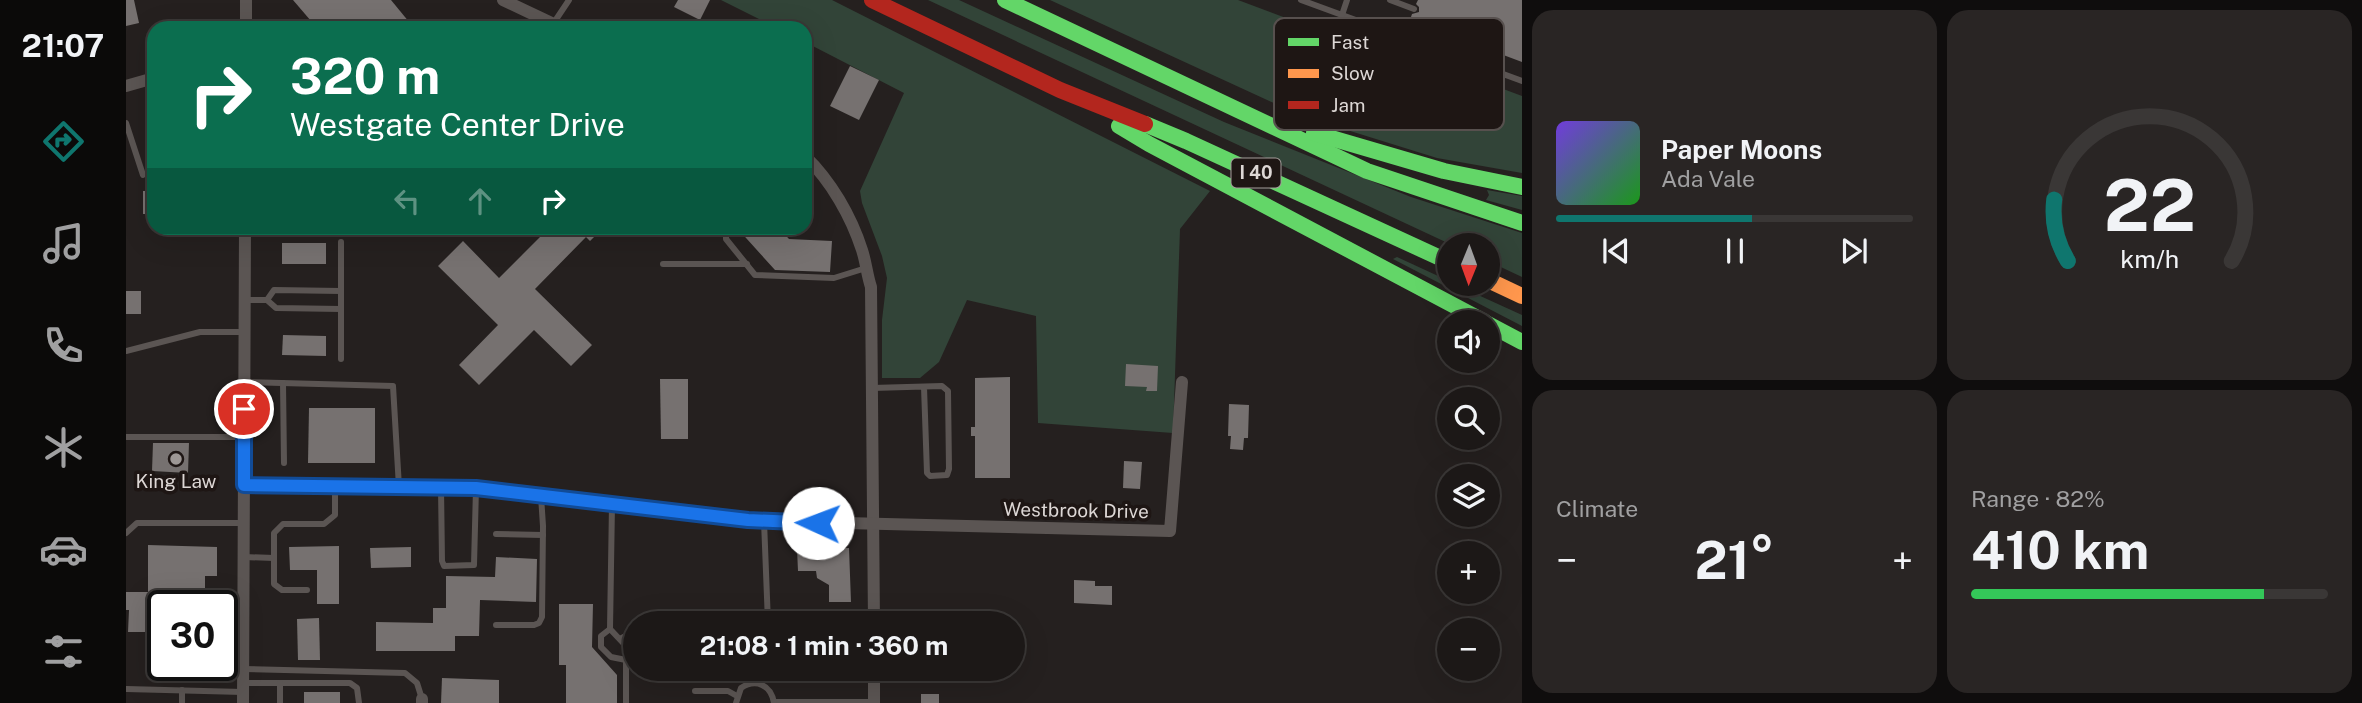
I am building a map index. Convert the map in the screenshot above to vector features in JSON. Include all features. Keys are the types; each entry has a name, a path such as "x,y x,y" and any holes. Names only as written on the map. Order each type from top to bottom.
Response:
{"highway":[{"name":"I 40","path":"872,0 1060,90 1186,141 1437,256"},
{"name":"I 40","path":"1005,0 1274,127"},
{"path":"1060,90 1149,144 1462,310"},
{"path":"1212,97 1274,118"},
{"name":"I 40","path":"1281,130 1367,171 1522,223"},
{"path":"1308,130 1372,152 1444,171 1522,187"},
{"path":"1500,286 1522,296"},
{"path":"1500,330 1522,342"}],"street":[{"path":"246,0 246,21"},
{"path":"503,0 547,21"},
{"path":"126,86 147,80"},
{"path":"812,164 830,186 848,216 863,252 871,301 874,611"},
{"path":"243,692 245,235"},
{"name":"Westbrook Drive","path":"873,525 1170,531 1182,382"},
{"path":"244,485 476,488 764,521 873,525"},
{"path":"874,681 874,703"}],"lane":[{"path":"560,21 569,0"},
{"path":"1301,0 1350,18"},
{"path":"1342,15 1347,0"},
{"path":"1390,0 1414,9"},
{"path":"1504,74 1522,81"},
{"path":"126,123 143,175"},
{"path":"726,235 726,239 755,275 834,278 866,268"},
{"path":"341,243 341,359"},
{"path":"663,264 747,264"},
{"path":"267,300 274,290 341,291"},
{"path":"245,300 267,300 276,308 341,309"},
{"path":"126,351 200,332 245,332"},
{"path":"244,382 393,386 399,486"},
{"path":"283,383 284,463"},
{"path":"872,388 943,386 948,391 947,475 927,473 924,387"},
{"path":"126,437 244,437"},
{"path":"307,590 282,590 274,584 274,533 283,524 324,524 335,515 335,486"},
{"path":"441,487 444,566 474,565 476,488"},
{"path":"496,625 534,625 539,623 542,617 541,496"},
{"path":"612,504 610,628 623,642"},
{"path":"764,521 768,611"},
{"path":"126,533 141,523 244,523"},
{"path":"496,534 543,535"},
{"path":"244,557 274,558"},
{"path":"610,628 601,636 601,647 611,657 623,659"},
{"path":"243,669 405,673 417,683 422,701"},
{"path":"626,681 626,703"},
{"path":"280,683 280,703"},
{"path":"126,689 243,692 280,683 350,683 357,688 359,703"},
{"path":"695,691 728,691 736,699 746,685 757,683 770,690 774,703 874,703"},
{"path":"182,690 182,703"}],"green space":[{"path":"721,0 832,0 1210,191 1180,229 1173,433 1038,423 1036,316 967,300 939,362 920,378 882,378 882,320 887,278 860,191 904,93 812,46 812,21 763,21"},
{"path":"928,0 959,0 1224,122 1411,197 1522,233 1522,277 1500,267 1500,233 1437,233 1437,238"},
{"path":"1050,0 1238,0 1286,18 1274,18 1274,103"},
{"path":"1504,89 1522,96 1522,173 1437,158 1347,130 1504,130"},
{"path":"1487,190 1522,196 1522,210 1486,200 1489,195"},
{"path":"1397,257 1437,275 1437,282 1393,259"},
{"path":"1464,296 1480,296 1522,315 1522,326 1500,315 1500,310 1491,310"}],"building":[{"path":"126,0 134,0 139,23 126,26"},
{"path":"293,0 391,0 408,21 311,21"},
{"path":"678,0 710,0 700,20 674,7"},
{"path":"1418,0 1522,0 1522,62 1504,55 1504,18 1411,18 1412,14 1419,12 1416,4"},
{"path":"850,66 879,80 859,120 830,106"},
{"path":"143,191 147,191 147,214 143,214"},
{"path":"542,235 596,235 590,241 586,237 535,289 592,345 571,366 534,330 479,385 459,365 498,325 438,266 463,241 499,278"},
{"path":"743,235 785,235 789,239 832,241 830,272 775,270"},
{"path":"282,243 326,243 326,264 282,264"},
{"path":"126,291 141,291 141,314 126,314"},
{"path":"283,335 326,336 326,356 282,355"},
{"path":"1126,364 1158,366 1157,391 1146,391 1147,387 1125,386"},
{"path":"1010,377 1010,478 975,478 975,436 971,436 971,427 975,427 975,378"},
{"path":"660,379 688,379 688,439 661,439"},
{"path":"1229,404 1249,405 1248,438 1244,438 1243,450 1230,449"},
{"path":"309,408 375,408 375,463 308,463"},
{"path":"153,443 189,443 188,473 152,471"},
{"path":"1124,461 1142,462 1140,489 1123,488"},
{"path":"148,545 217,547 217,576 205,576 205,590 148,590"},
{"path":"339,546 339,604 317,604 317,570 290,570 289,547"},
{"path":"411,547 411,567 371,568 370,548"},
{"path":"849,548 851,602 829,602 829,585 817,578 816,571 798,571 797,549"},
{"path":"496,557 537,559 536,602 480,600 479,636 455,636 455,651 376,651 376,622 433,623 433,608 446,608 446,576 495,577"},
{"path":"1074,580 1095,581 1095,586 1112,586 1112,605 1074,603"},
{"path":"126,592 147,592 147,632 128,632"},
{"path":"559,604 593,604 592,647 617,675 617,703 566,703 566,665 559,665"},
{"path":"685,609 720,610 720,611"},
{"path":"319,618 320,660 298,660 297,619"},
{"path":"442,678 499,680 499,703 441,703"},
{"path":"304,692 340,692 340,703 304,703"},
{"path":"921,694 939,694 939,703 921,703"}],"traffic: fast":[{"path":"1005,0 1274,127"},
{"path":"1145,124 1437,256"},
{"path":"1119,126 1462,310"},
{"path":"1280,130 1367,171 1522,223"},
{"path":"1314,133 1444,171 1522,187"},
{"path":"1500,330 1522,342"}],"traffic: slow":[{"path":"1500,286 1522,296"}],"traffic: jam":[{"path":"872,0 1060,90 1145,124"}],"place":[{"name":"King Law","path":"176,459"}],"route":[{"path":"244,409 244,485 476,488 748,520 818,523"}]}
